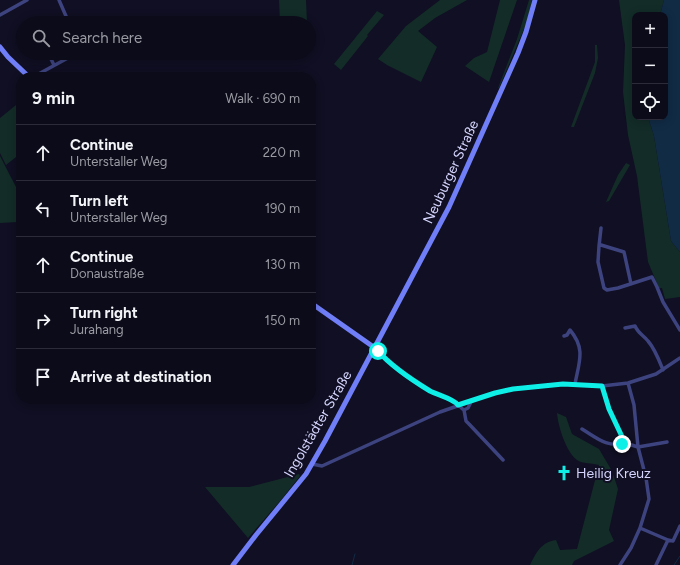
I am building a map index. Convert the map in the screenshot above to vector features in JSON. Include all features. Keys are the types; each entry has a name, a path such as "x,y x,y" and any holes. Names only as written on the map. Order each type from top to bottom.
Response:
{"main road":[{"name":"Neuburger Straße","path":"375,348 449,207 518,53 526,32 535,0"},
{"path":"0,47 24,72"},
{"path":"316,307 375,348"},
{"name":"Ingolstädter Straße","path":"233,565 289,496 312,464 375,348"}],"street":[{"path":"0,14 27,0"},
{"path":"59,0 66,16"},
{"path":"52,60 54,65"},
{"path":"42,72 64,60"},
{"path":"601,228 598,262 604,288 607,290 631,284 650,277 653,278 663,302 680,330"},
{"path":"599,246 603,244 624,252 631,284"},
{"path":"625,328 635,326 638,332 648,340 663,370"},
{"path":"564,336 567,335 570,330 575,336 581,355 575,384"},
{"path":"375,348 394,366 419,384 440,396 456,402 464,410 466,420 469,424 503,460"},
{"path":"312,464 322,466 472,400 501,392 543,386 575,384 602,386 628,383 647,378 663,370 680,358"},
{"path":"620,565 631,548 640,528 649,499 646,478 638,448 634,405 628,383"},
{"path":"602,386 609,409 625,443"},
{"path":"464,410 468,408 472,400"},
{"path":"582,429 608,444 618,445 625,443 638,448 667,442"},
{"path":"640,528 672,541 680,526"},
{"path":"656,565 668,540"}],"green space":[{"path":"279,0 306,0 307,16 280,16"},
{"path":"440,0 467,0 435,18 418,31 437,47 421,82 378,59 406,26"},
{"path":"500,0 517,0 489,82 465,66 474,58 487,52"},
{"path":"529,0 532,0 527,22 498,88 517,39"},
{"path":"619,0 664,0 661,12 632,12 632,120 649,120 654,136 671,241 680,252 680,297 665,299 662,288 659,288 648,262 637,176 628,135 623,92 625,45"},
{"path":"377,11 384,15 341,70 334,64"},
{"path":"595,45 597,45 598,58 595,73 574,127 571,127 595,62"},
{"path":"16,105 16,157 6,165 0,153 0,118"},
{"path":"0,156 16,187 16,222 0,223"},
{"path":"626,163 630,165 609,201 606,202 618,175"},
{"path":"557,413 566,417 572,434 599,449 612,471 618,489 609,530 614,541 574,561 572,565 530,565 534,556 540,549 546,543 551,541 556,540 560,550 577,549 599,465 582,462 573,456 563,438"},
{"path":"299,474 300,476 281,500 248,538 205,487 249,487"}],"water":[{"path":"664,0 680,0 680,252 671,241 654,136 649,120 668,120 668,12 661,12"}],"waterway":[{"path":"352,565 355,554"},
{"path":"674,565 680,556"}],"place":[{"name":"Heilig Kreuz","path":"564,473"}],"route":[{"path":"378,351 394,366 419,384 440,396 456,402 458,405 513,389 563,384 602,386 609,409 625,443 622,444"}]}
